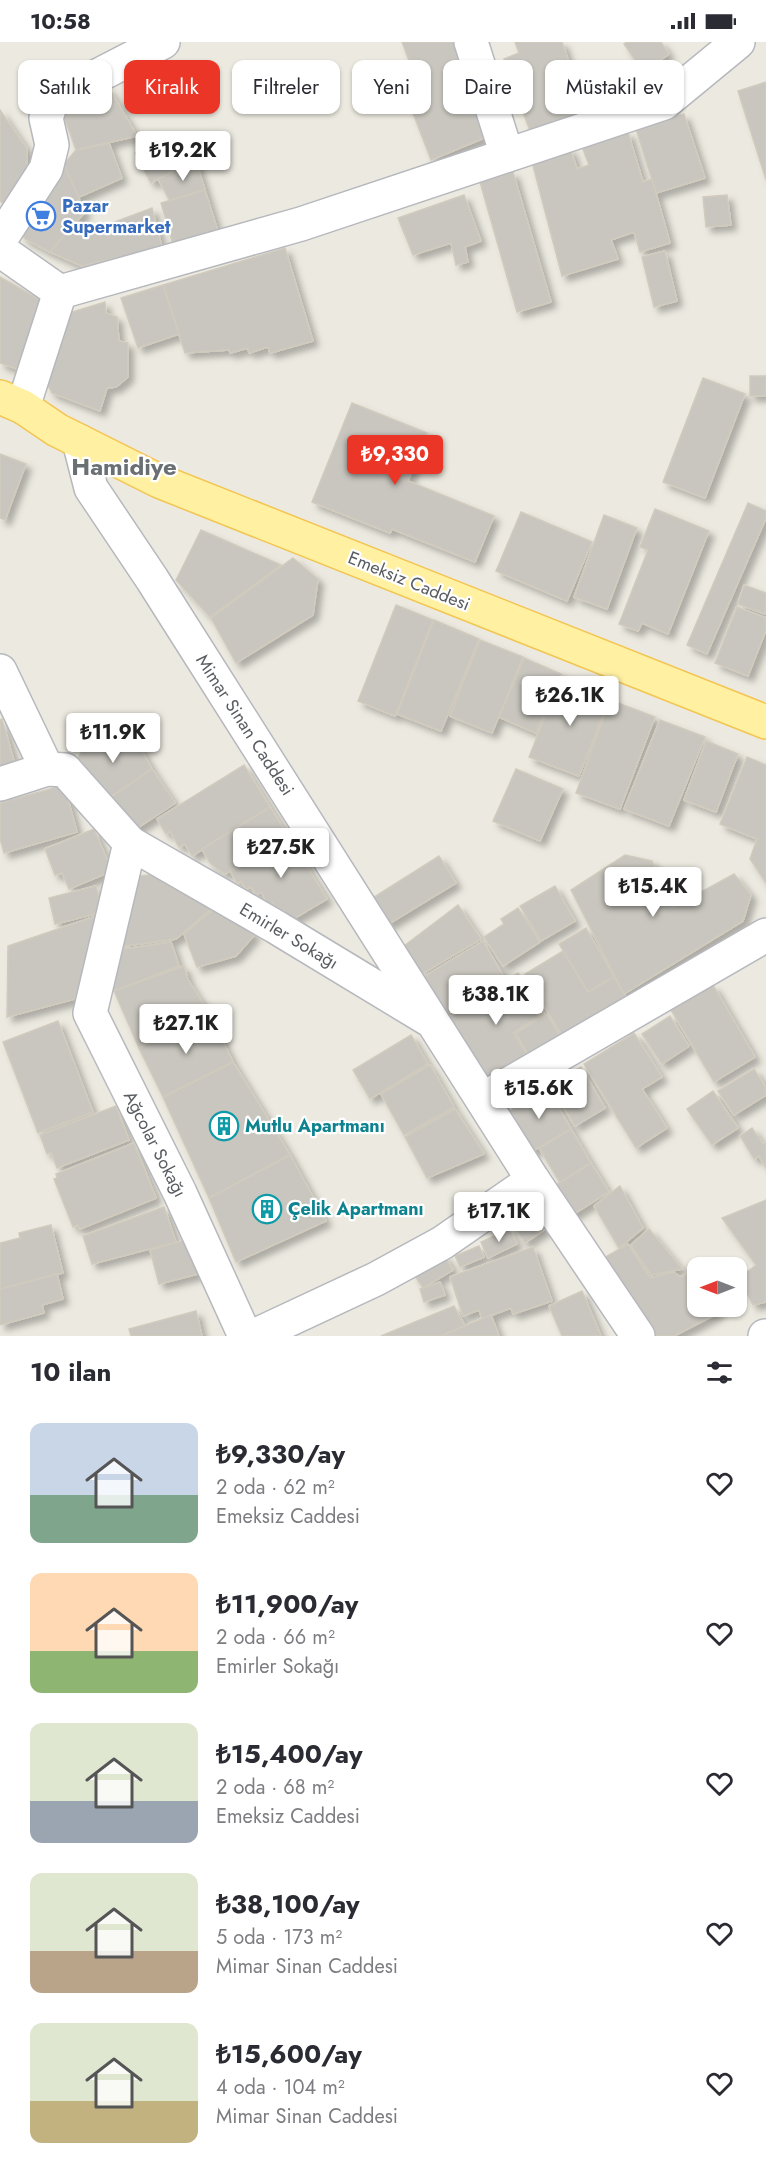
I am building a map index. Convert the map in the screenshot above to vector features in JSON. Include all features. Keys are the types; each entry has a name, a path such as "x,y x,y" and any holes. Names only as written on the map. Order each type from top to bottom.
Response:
{"main road":[{"name":"Emeksiz Caddesi","path":"6,403 170,485 766,723"}],"street":[{"path":"0,240 46,169 52,145 46,118 51,103 74,88 164,42"},
{"path":"471,42 507,155"},
{"path":"6,403 60,292 301,224 664,103 738,42"},
{"path":"0,250 60,292"},
{"name":"Mimar Sinan Caddesi","path":"68,435 91,488 158,589 533,1180 638,1336"},
{"path":"0,671 47,769 0,784"},
{"name":"Emirler Sokağı","path":"47,769 64,770 130,843 276,927 435,1023"},
{"name":"Ağcolar Sokağı","path":"130,843 90,1013 180,1193 245,1336"},
{"path":"483,1099 766,935"},
{"path":"254,1336 376,1279 432,1248 533,1180"}],"building":[{"path":"402,42 460,42 467,60 443,60 443,114 487,114 494,134 431,160 413,114 431,114 431,60 409,60"},
{"path":"515,42 562,42 568,60 545,60 545,114 575,114 530,131 524,114 533,114 533,60 504,59 519,53"},
{"path":"627,42 661,42 669,54 660,60 635,60 624,44"},
{"path":"766,82 766,180 738,91"},
{"path":"112,93 137,136 76,150 63,114 112,114"},
{"path":"0,110 27,149 27,173 4,204 0,201"},
{"path":"684,114 705,178 656,193 636,129"},
{"path":"628,132 643,182 652,179 670,243 640,252 634,232 611,240 618,259 562,276 532,162 570,148 577,169 589,165 582,147"},
{"path":"170,134 186,164 151,183 135,153"},
{"path":"109,143 122,178 77,198 64,164 76,150"},
{"path":"196,161 205,190 170,201 158,179"},
{"path":"64,164 85,212 50,252 25,239 20,232"},
{"path":"513,172 551,302 517,312 480,182"},
{"path":"205,190 219,235 174,248 161,203"},
{"path":"464,195 481,241 465,247 468,262 456,265 451,243 413,255 398,218"},
{"path":"727,195 731,225 706,227 703,197"},
{"path":"152,208 162,247 82,266 50,252 76,221 96,229"},
{"path":"285,248 313,341 270,353 268,347 249,353 248,348 230,353 229,350 185,353 163,285"},
{"path":"665,251 677,301 654,307 642,257"},
{"path":"0,277 46,303 26,372 0,363"},
{"path":"163,285 179,334 138,348 121,298"},
{"path":"105,302 106,313 117,317 119,341 128,343 128,377 116,387 107,388 100,411 52,393 47,384 62,315"},
{"path":"750,376 766,376 766,396 750,396"},
{"path":"703,378 745,394 705,498 663,482"},
{"path":"352,403 427,433 408,481 494,516 475,562 392,529 390,533 312,502"},
{"path":"0,454 26,464 5,520 0,518"},
{"path":"748,503 766,511 766,518 707,654 687,645"},
{"path":"655,509 709,531 668,634 642,623 638,631 619,624 648,550 640,547"},
{"path":"521,512 592,542 567,601 496,571"},
{"path":"604,515 637,528 607,609 574,597"},
{"path":"201,530 281,565 210,617 176,580"},
{"path":"293,558 318,579 313,615 236,663 211,618"},
{"path":"744,585 766,593 765,614 738,604"},
{"path":"396,605 433,620 395,716 358,701"},
{"path":"737,607 766,618 766,630 748,676 715,663"},
{"path":"434,620 479,639 441,731 397,714"},
{"path":"480,640 523,657 492,733 450,716"},
{"path":"524,658 561,674 536,733 499,717"},
{"path":"560,678 610,697 579,776 529,757"},
{"path":"610,700 655,717 620,809 576,793"},
{"path":"2,719 16,768 0,773 0,720"},
{"path":"660,720 705,737 669,826 624,809"},
{"path":"133,734 152,769 104,801 76,762 86,743"},
{"path":"706,741 738,754 716,812 684,800"},
{"path":"747,757 766,765 766,883 750,859 757,839 720,824"},
{"path":"244,765 270,807 192,856 185,844 179,847 170,831 166,834 157,819"},
{"path":"152,769 175,803 130,833 108,799"},
{"path":"516,769 563,789 540,841 493,821"},
{"path":"64,785 77,832 4,853 0,839 0,803"},
{"path":"270,807 288,836 225,874 210,863 202,849"},
{"path":"94,829 112,871 69,889 62,873 55,875 45,849"},
{"path":"288,836 327,899 290,921 284,910 279,914 273,903 269,906 261,892 256,895 251,887 246,889 241,881 237,883 230,871"},
{"path":"625,855 652,861 672,908 734,874 751,895 743,921 624,994 571,890"},
{"path":"439,856 456,883 387,925 371,899"},
{"path":"169,873 213,907 176,939 118,947 139,876"},
{"path":"96,886 103,912 55,924 49,898"},
{"path":"555,886 575,921 541,941 520,906"},
{"path":"458,905 481,939 422,974 404,946"},
{"path":"218,906 255,934 236,956 197,967 184,934"},
{"path":"518,908 540,942 503,966 484,937 504,924 501,919"},
{"path":"99,915 75,999 7,1017 8,946"},
{"path":"586,928 614,977 588,992 559,944"},
{"path":"483,941 505,979 446,1015 423,977"},
{"path":"171,942 179,966 114,991 118,950"},
{"path":"563,951 588,992 614,977 628,1000 564,1039 525,974"},
{"path":"184,966 188,980 209,1013 139,1048 114,991"},
{"path":"518,973 544,1013 513,1033 528,1056 486,1082 446,1019"},
{"path":"713,985 755,1057 714,1082 671,1010"},
{"path":"209,1013 233,1062 163,1097 139,1048"},
{"path":"547,1014 560,1037 529,1056 516,1033"},
{"path":"670,1016 689,1046 662,1064 642,1034"},
{"path":"58,1021 93,1112 38,1133 3,1042"},
{"path":"634,1033 662,1077 642,1089 667,1128 636,1148 584,1064"},
{"path":"411,1035 428,1064 370,1099 353,1070"},
{"name":"Mutlu Apartmanı","path":"233,1062 290,1155 209,1198 163,1097"},
{"path":"430,1065 454,1107 404,1135 381,1094"},
{"path":"581,1067 605,1108 575,1126 557,1095 576,1083 570,1073"},
{"path":"754,1069 766,1088 766,1095 734,1115 718,1091"},
{"path":"547,1088 571,1129 531,1152 508,1112"},
{"path":"713,1091 738,1128 712,1145 687,1109"},
{"path":"116,1106 129,1140 57,1168 51,1152 47,1154 40,1135"},
{"path":"455,1109 484,1154 427,1178 405,1137"},
{"path":"752,1128 763,1144 766,1143 766,1168 759,1156 754,1159 740,1136"},
{"path":"571,1129 591,1163 560,1183 539,1148"},
{"path":"134,1143 156,1198 80,1229 78,1225 73,1227 54,1179 57,1178 56,1174"},
{"name":"Çelik Apartmanı","path":"290,1155 326,1221 236,1262 209,1198"},
{"path":"591,1163 609,1192 569,1217 551,1188"},
{"path":"620,1186 643,1228 619,1248 594,1206"},
{"path":"530,1195 550,1226 525,1243 505,1212"},
{"path":"766,1200 766,1302 753,1305 747,1293 747,1272 756,1265 722,1218"},
{"path":"164,1207 176,1242 92,1264 83,1236"},
{"path":"51,1225 63,1273 0,1289 0,1243 20,1238 19,1233"},
{"path":"509,1229 517,1244 488,1258 481,1242"},
{"path":"649,1229 682,1269 651,1275 631,1245"},
{"path":"189,1239 198,1274 159,1284 150,1250"},
{"path":"628,1244 650,1278 674,1272 680,1277 687,1274 687,1317 711,1317 674,1336 654,1336 602,1259"},
{"path":"479,1246 484,1257 460,1267 455,1256"},
{"path":"533,1247 552,1301 513,1314 511,1308 482,1319 479,1310 463,1316 450,1277"},
{"path":"444,1255 453,1270 423,1288 413,1273"},
{"path":"57,1274 63,1299 42,1305 44,1313 0,1325 0,1289"},
{"path":"440,1282 445,1295 424,1302 420,1289"},
{"path":"582,1291 601,1336 562,1336 549,1306"},
{"path":"454,1306 465,1326 441,1336 381,1336"},
{"path":"196,1311 202,1336 131,1336 129,1329"},
{"path":"491,1315 499,1336 441,1336 465,1326"}],"place":[{"name":"Pazar Supermarket","path":"41,216"},
{"name":"Mutlu Apartmanı","path":"224,1126"},
{"name":"Çelik Apartmanı","path":"267,1209"}],"district":[{"name":"Hamidiye","path":"124,467"}]}
